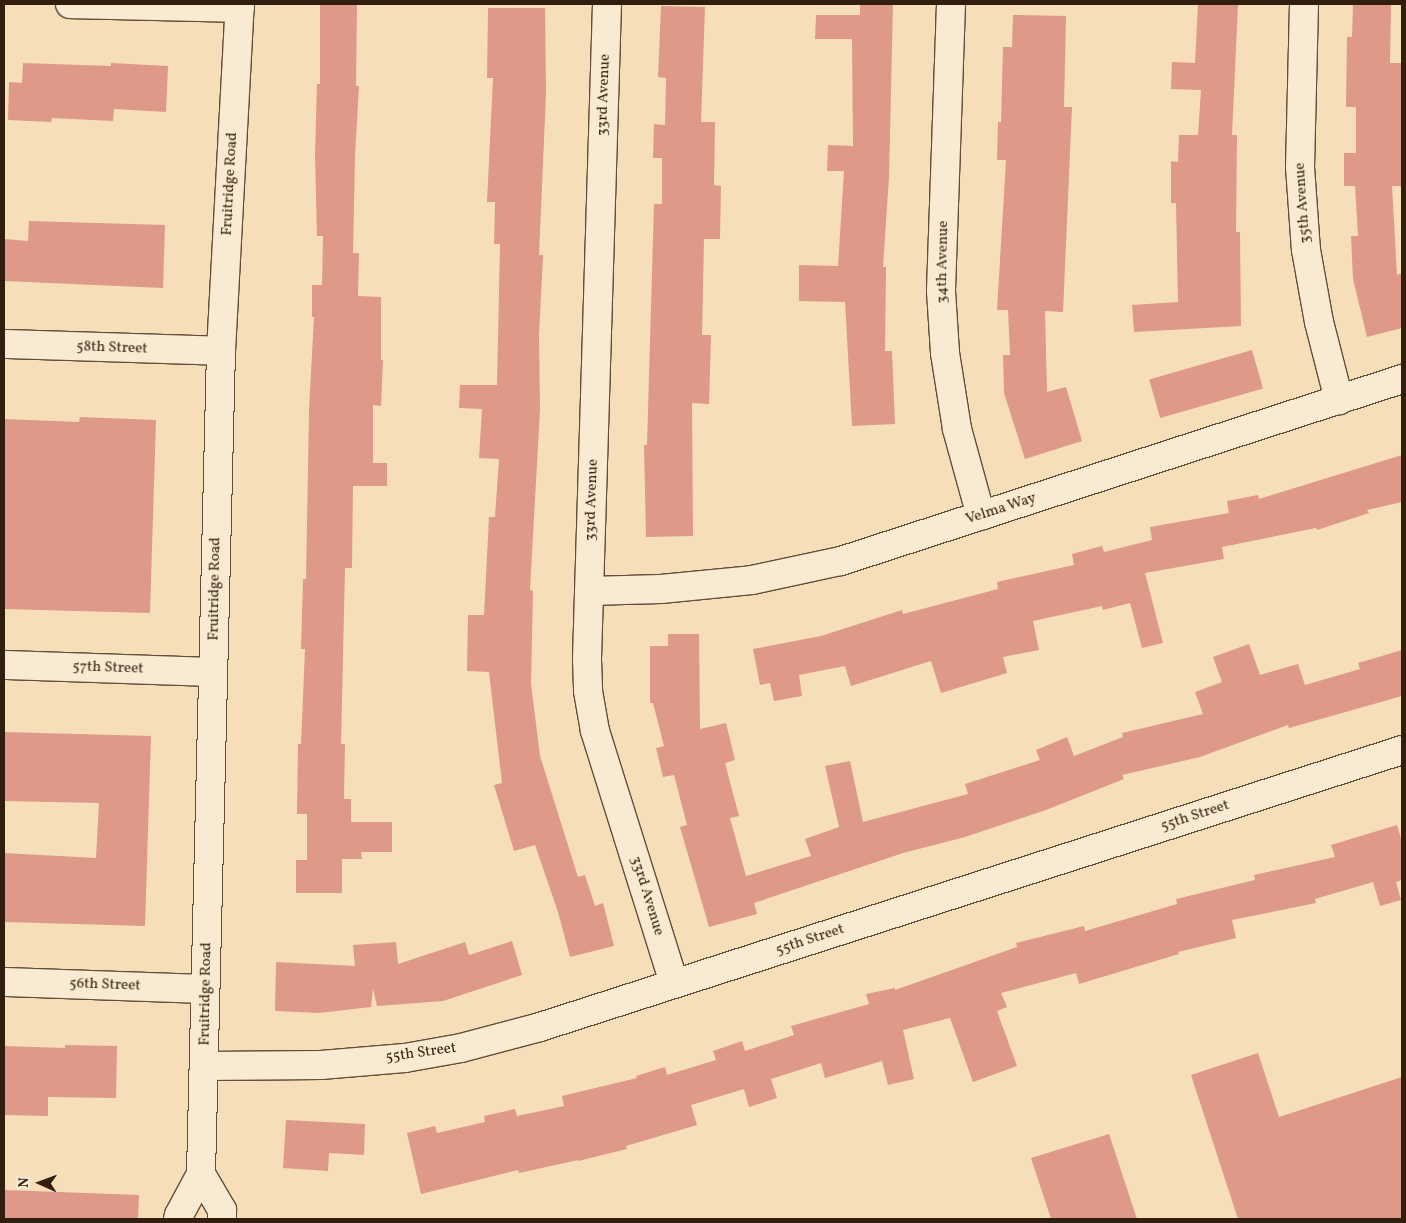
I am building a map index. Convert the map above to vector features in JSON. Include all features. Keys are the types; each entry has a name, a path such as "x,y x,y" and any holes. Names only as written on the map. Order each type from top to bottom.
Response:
{"street":[{"path":"70,4 240,6"},
{"name":"33rd Avenue","path":"607,4 589,590 588,690 595,731 674,983"},
{"name":"34th Avenue","path":"951,4 942,300 945,354 957,429 981,516"},
{"name":"35th Avenue","path":"1304,4 1300,167 1306,250 1319,322 1338,400"},
{"name":"Fruitridge Road","path":"178,1219 178,1215 201,1174 221,351 240,6"},
{"name":"58th Street","path":"4,344 221,351"},
{"name":"Velma Way","path":"589,590 661,589 752,580 841,561 1402,379"},
{"name":"57th Street","path":"4,665 213,672"},
{"name":"55th Street","path":"205,1066 321,1065 405,1058 460,1048 540,1027 1402,750"},
{"name":"56th Street","path":"4,982 205,989"},
{"path":"201,1174 222,1210 222,1219"}],"building":[{"path":"320,4 357,4 356,86 359,86 353,253 359,253 358,296 381,297 381,360 383,360 381,406 373,405 373,463 387,463 387,486 353,486 352,568 345,568 341,744 345,744 344,799 351,799 351,822 392,822 392,852 361,852 362,859 342,859 342,893 296,893 296,860 307,860 307,814 297,814 298,744 301,744 305,649 301,649 303,579 306,579 309,410 314,317 312,317 312,285 322,285 323,236 317,236 315,155 317,84 320,84"},
{"path":"860,4 893,4 889,177 883,267 886,267 885,351 892,351 895,424 852,426 845,302 799,301 799,265 838,266 844,171 827,171 828,145 853,146 852,39 815,39 816,15 860,15"},
{"path":"1198,4 1238,4 1232,135 1237,135 1236,232 1240,232 1241,326 1134,332 1132,305 1178,302 1176,203 1171,203 1171,161 1178,162 1179,135 1198,135 1201,90 1171,89 1172,62 1195,63"},
{"path":"1353,4 1391,4 1390,63 1402,63 1402,186 1392,186 1397,275 1402,273 1402,328 1367,337 1353,279 1351,236 1358,236 1355,186 1344,186 1344,153 1356,153 1356,107 1346,107 1347,37 1352,37"},
{"path":"661,6 705,7 701,122 715,122 714,185 721,186 720,239 704,239 702,335 711,335 709,404 692,403 693,536 646,537 644,445 647,445 654,204 662,204 662,158 653,158 654,124 665,125 666,78 658,77"},
{"path":"488,8 545,8 546,94 539,255 543,255 539,336 540,410 530,590 533,591 531,684 540,756 578,877 585,875 595,906 603,903 614,946 570,957 558,912 535,845 514,851 494,785 502,783 489,672 467,671 468,615 484,615 489,517 495,517 499,459 479,458 482,409 459,408 460,385 497,385 500,244 494,244 495,202 487,202 493,78 487,78"},
{"path":"1013,15 1066,16 1064,107 1072,107 1063,312 1045,311 1047,392 1066,387 1082,441 1025,459 1004,393 1003,355 1010,355 1008,310 997,310 1006,160 997,160 998,122 1001,122 1003,47 1012,47"},
{"path":"23,63 111,66 111,63 168,66 166,112 114,109 113,121 52,118 51,122 8,120 9,82 22,83"},
{"path":"29,221 165,225 163,288 4,281 4,239 28,241"},
{"path":"1252,350 1263,388 1160,418 1149,379"},
{"path":"80,417 156,420 150,613 4,609 4,419 79,422"},
{"path":"1402,455 1402,502 1367,510 1369,513 1317,530 1316,528 1222,547 1224,559 1145,573 1163,643 1142,648 1130,603 1103,610 1102,606 1033,621 1039,650 1003,657 1007,673 941,693 931,661 851,686 845,666 799,675 802,696 774,701 770,683 760,685 753,649 821,636 902,610 903,614 998,589 997,582 1074,565 1072,554 1102,546 1104,552 1152,540 1150,527 1229,513 1227,501 1258,495 1259,499"},
{"path":"668,634 699,634 700,729 726,723 735,760 725,763 739,816 730,818 746,876 811,856 805,839 839,827 825,766 850,761 863,822 968,794 965,784 1040,760 1036,750 1067,737 1074,756 1123,737 1122,733 1203,714 1195,692 1222,682 1213,657 1249,644 1260,675 1298,664 1305,685 1360,669 1358,663 1402,650 1402,696 1289,728 1288,725 1200,757 1122,775 1124,779 1046,810 965,837 903,853 754,903 757,914 709,927 680,827 687,825 674,775 663,777 656,748 664,746 653,703 650,703 650,646 668,646"},
{"path":"4,732 151,736 145,926 4,922 4,853 96,858 99,803 4,801"},
{"path":"1397,825 1402,842 1402,880 1396,882 1401,900 1380,906 1373,882 1315,899 1316,903 1232,920 1236,938 1178,952 1179,954 1079,984 1076,973 1001,993 1007,1007 997,1011 1017,1066 973,1082 950,1018 903,1030 914,1079 888,1085 882,1061 825,1078 821,1063 771,1079 777,1098 749,1107 744,1089 691,1105 697,1125 626,1146 627,1149 519,1173 518,1170 421,1194 407,1133 435,1126 437,1133 485,1122 484,1116 515,1109 517,1116 564,1106 562,1096 637,1078 636,1076 665,1067 667,1075 716,1060 713,1051 742,1041 745,1051 794,1035 791,1026 869,1004 866,994 895,988 895,990 1017,947 1016,943 1084,926 1085,931 1177,904 1176,899 1255,880 1254,875 1335,857 1331,845"},
{"path":"512,941 522,975 443,1001 377,1006 373,989 371,1007 319,1013 275,1011 276,962 355,966 353,945 396,942 398,964 465,942 469,955"},
{"path":"65,1045 117,1046 116,1098 48,1097 48,1116 4,1115 4,1046 65,1048"},
{"path":"1258,1053 1279,1117 1402,1077 1402,1219 1238,1219 1191,1075"},
{"path":"286,1120 365,1124 364,1155 329,1153 328,1171 283,1168"},
{"path":"1109,1134 1137,1219 1051,1219 1031,1158"},
{"path":"4,1190 139,1195 138,1219 4,1219"}]}
